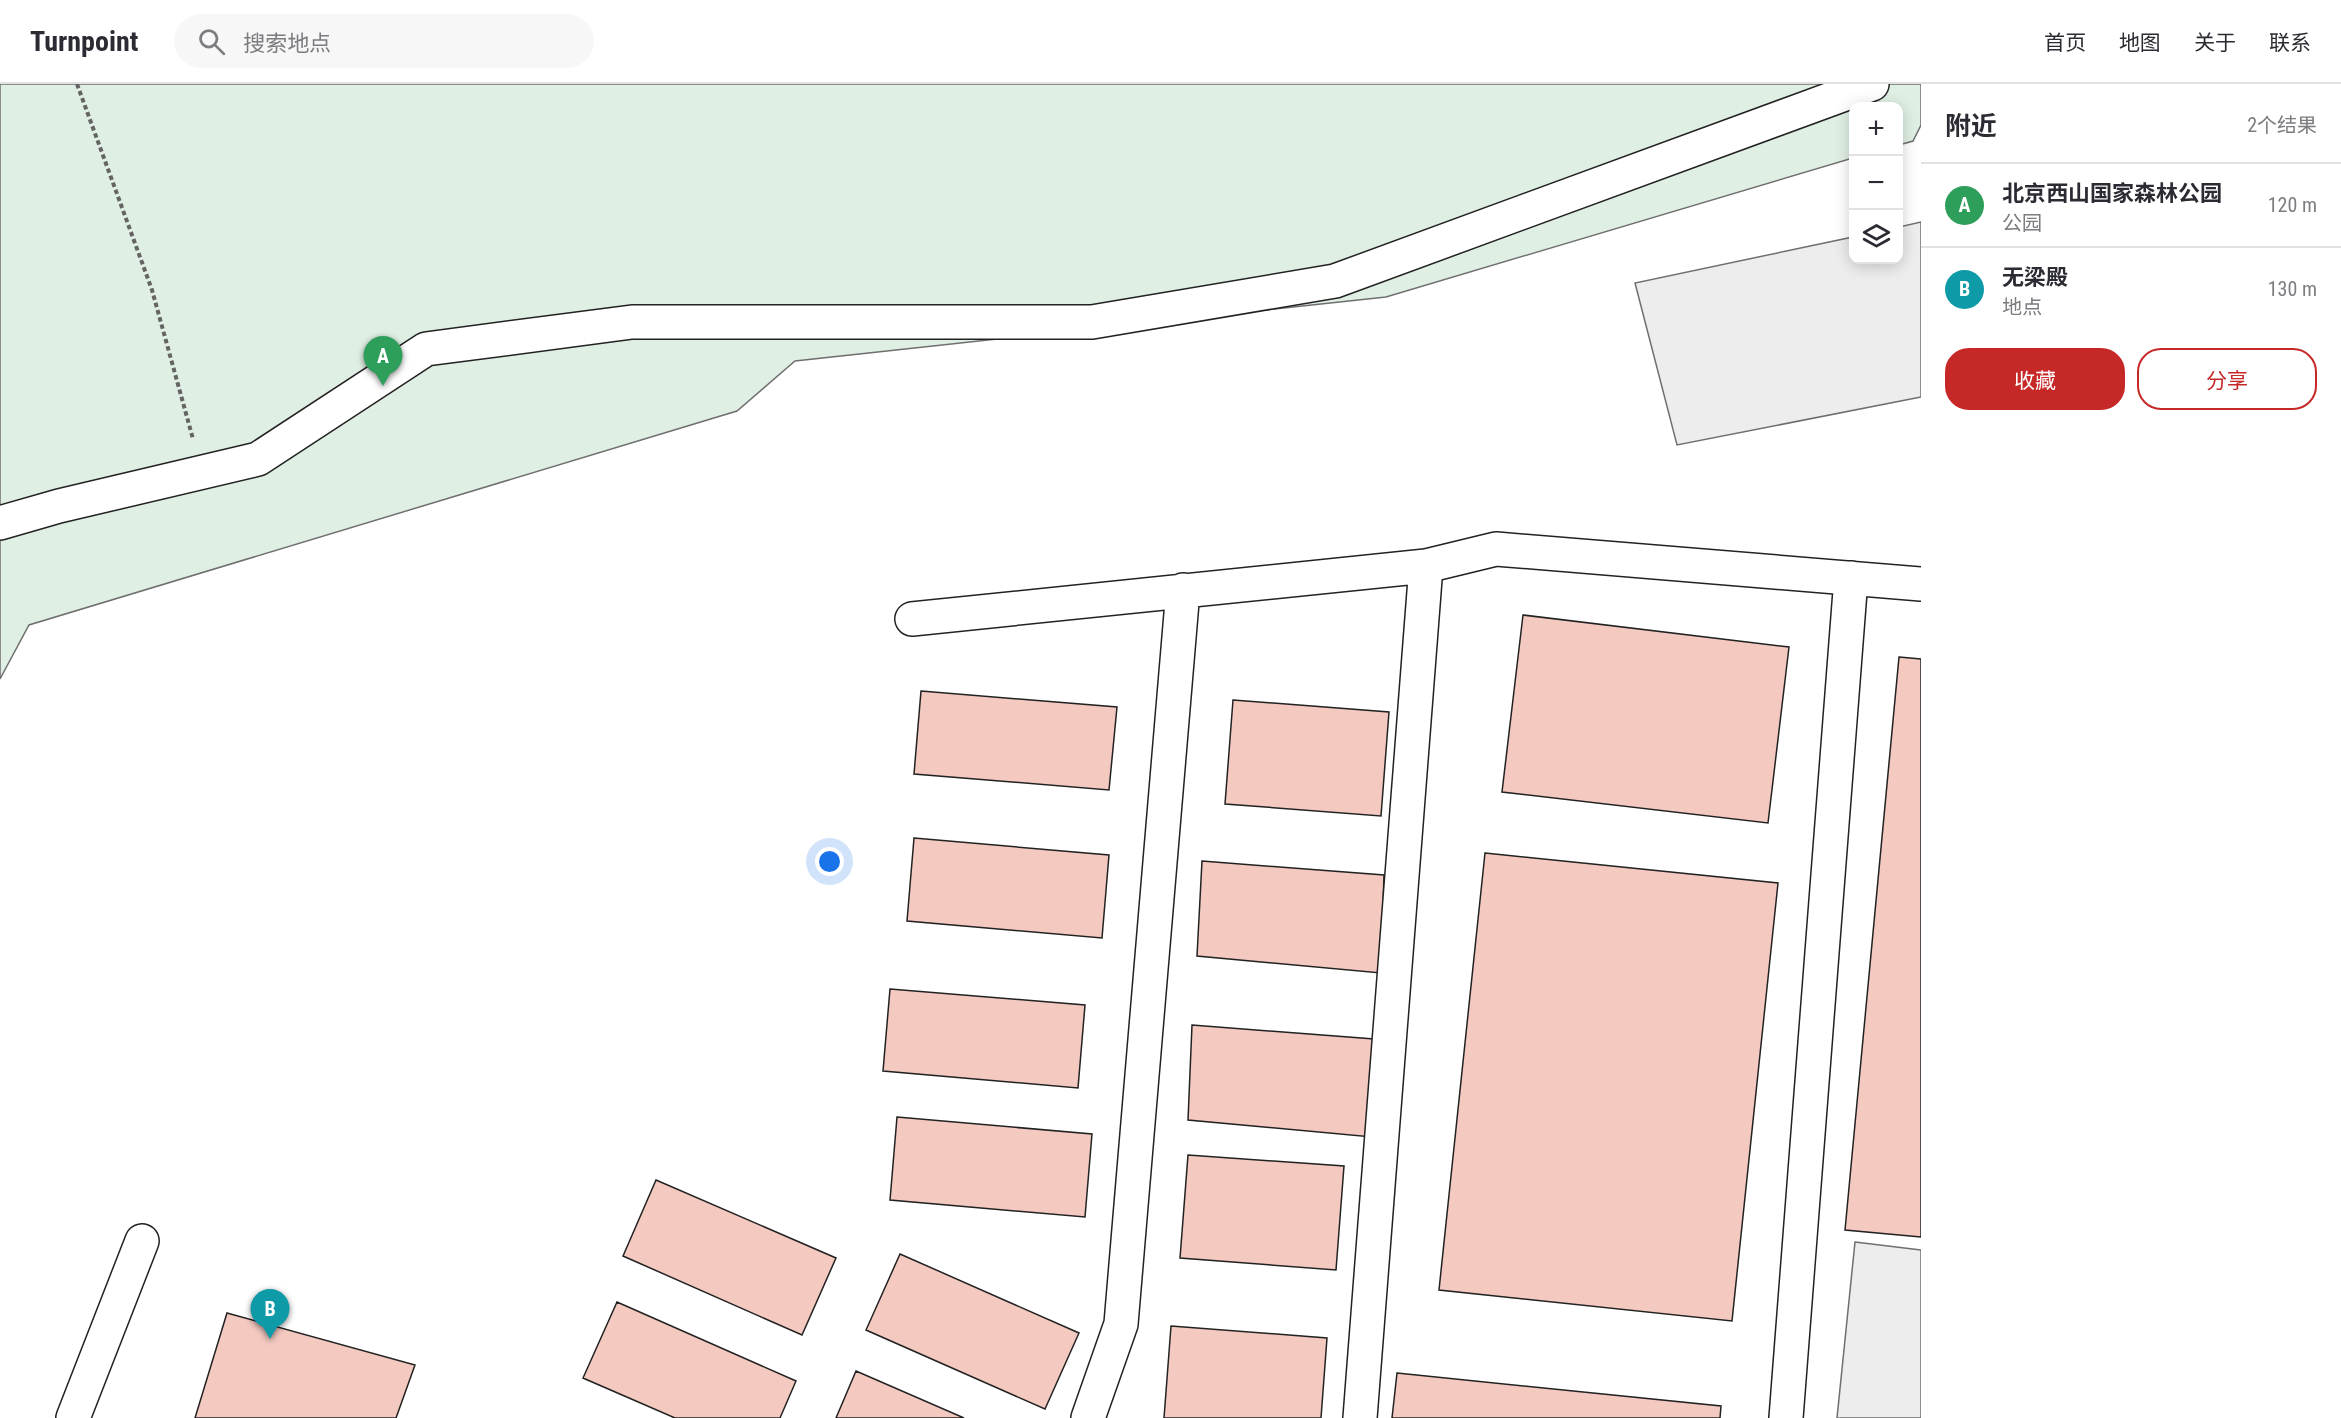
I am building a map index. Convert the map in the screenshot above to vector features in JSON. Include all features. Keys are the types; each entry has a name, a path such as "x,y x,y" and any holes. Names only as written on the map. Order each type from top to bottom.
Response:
{"street":[{"path":"0,523 258,459 426,349 632,322 1092,322 1335,281 1872,84"},
{"path":"912,619 1426,566 1496,549 1921,584"},
{"path":"1360,1418 1426,566"},
{"path":"1786,1418 1851,578"},
{"path":"1089,1418 1121,1324 1183,590"},
{"path":"73,1418 142,1241"}],"path":[{"path":"77,84 152,290 202,472"}],"green space":[{"path":"0,84 1921,84 1921,125 1913,141 1903,144 1903,102 1849,102 1849,159 1386,297 795,361 737,411 29,625 0,679"}],"shaded area":[{"path":"1921,222 1921,397 1677,445 1635,283 1849,238 1849,264 1903,264 1903,226"},
{"path":"1855,1242 1921,1250 1921,1418 1837,1418"}],"building":[{"path":"1523,615 1789,647 1768,823 1502,792"},
{"path":"1899,657 1921,659 1921,1237 1845,1230"},
{"path":"921,691 1117,707 1109,790 914,774"},
{"path":"1233,700 1389,712 1381,816 1225,804"},
{"path":"914,838 1109,855 1102,938 907,921"},
{"path":"1485,853 1778,883 1732,1321 1439,1290"},
{"path":"1202,861 1384,875 1381,973 1197,956"},
{"path":"890,989 1085,1005 1078,1088 883,1071"},
{"path":"1192,1025 1374,1039 1372,1137 1188,1120"},
{"path":"897,1117 1092,1134 1085,1217 890,1200"},
{"path":"1188,1155 1344,1166 1336,1270 1180,1258"},
{"path":"656,1180 836,1258 802,1335 623,1256"},
{"path":"900,1254 1079,1333 1045,1409 866,1330"},
{"path":"617,1302 796,1381 780,1418 675,1418 583,1378"},
{"path":"227,1313 415,1365 396,1418 195,1418"},
{"path":"1171,1326 1327,1338 1321,1418 1164,1418"},
{"path":"856,1371 964,1418 836,1418"},
{"path":"1397,1373 1721,1406 1720,1418 1392,1418"}],"place":[{"name":"北京西山国家森林公园","path":"383,386"},
{"name":"无梁殿","path":"270,1339"}]}
